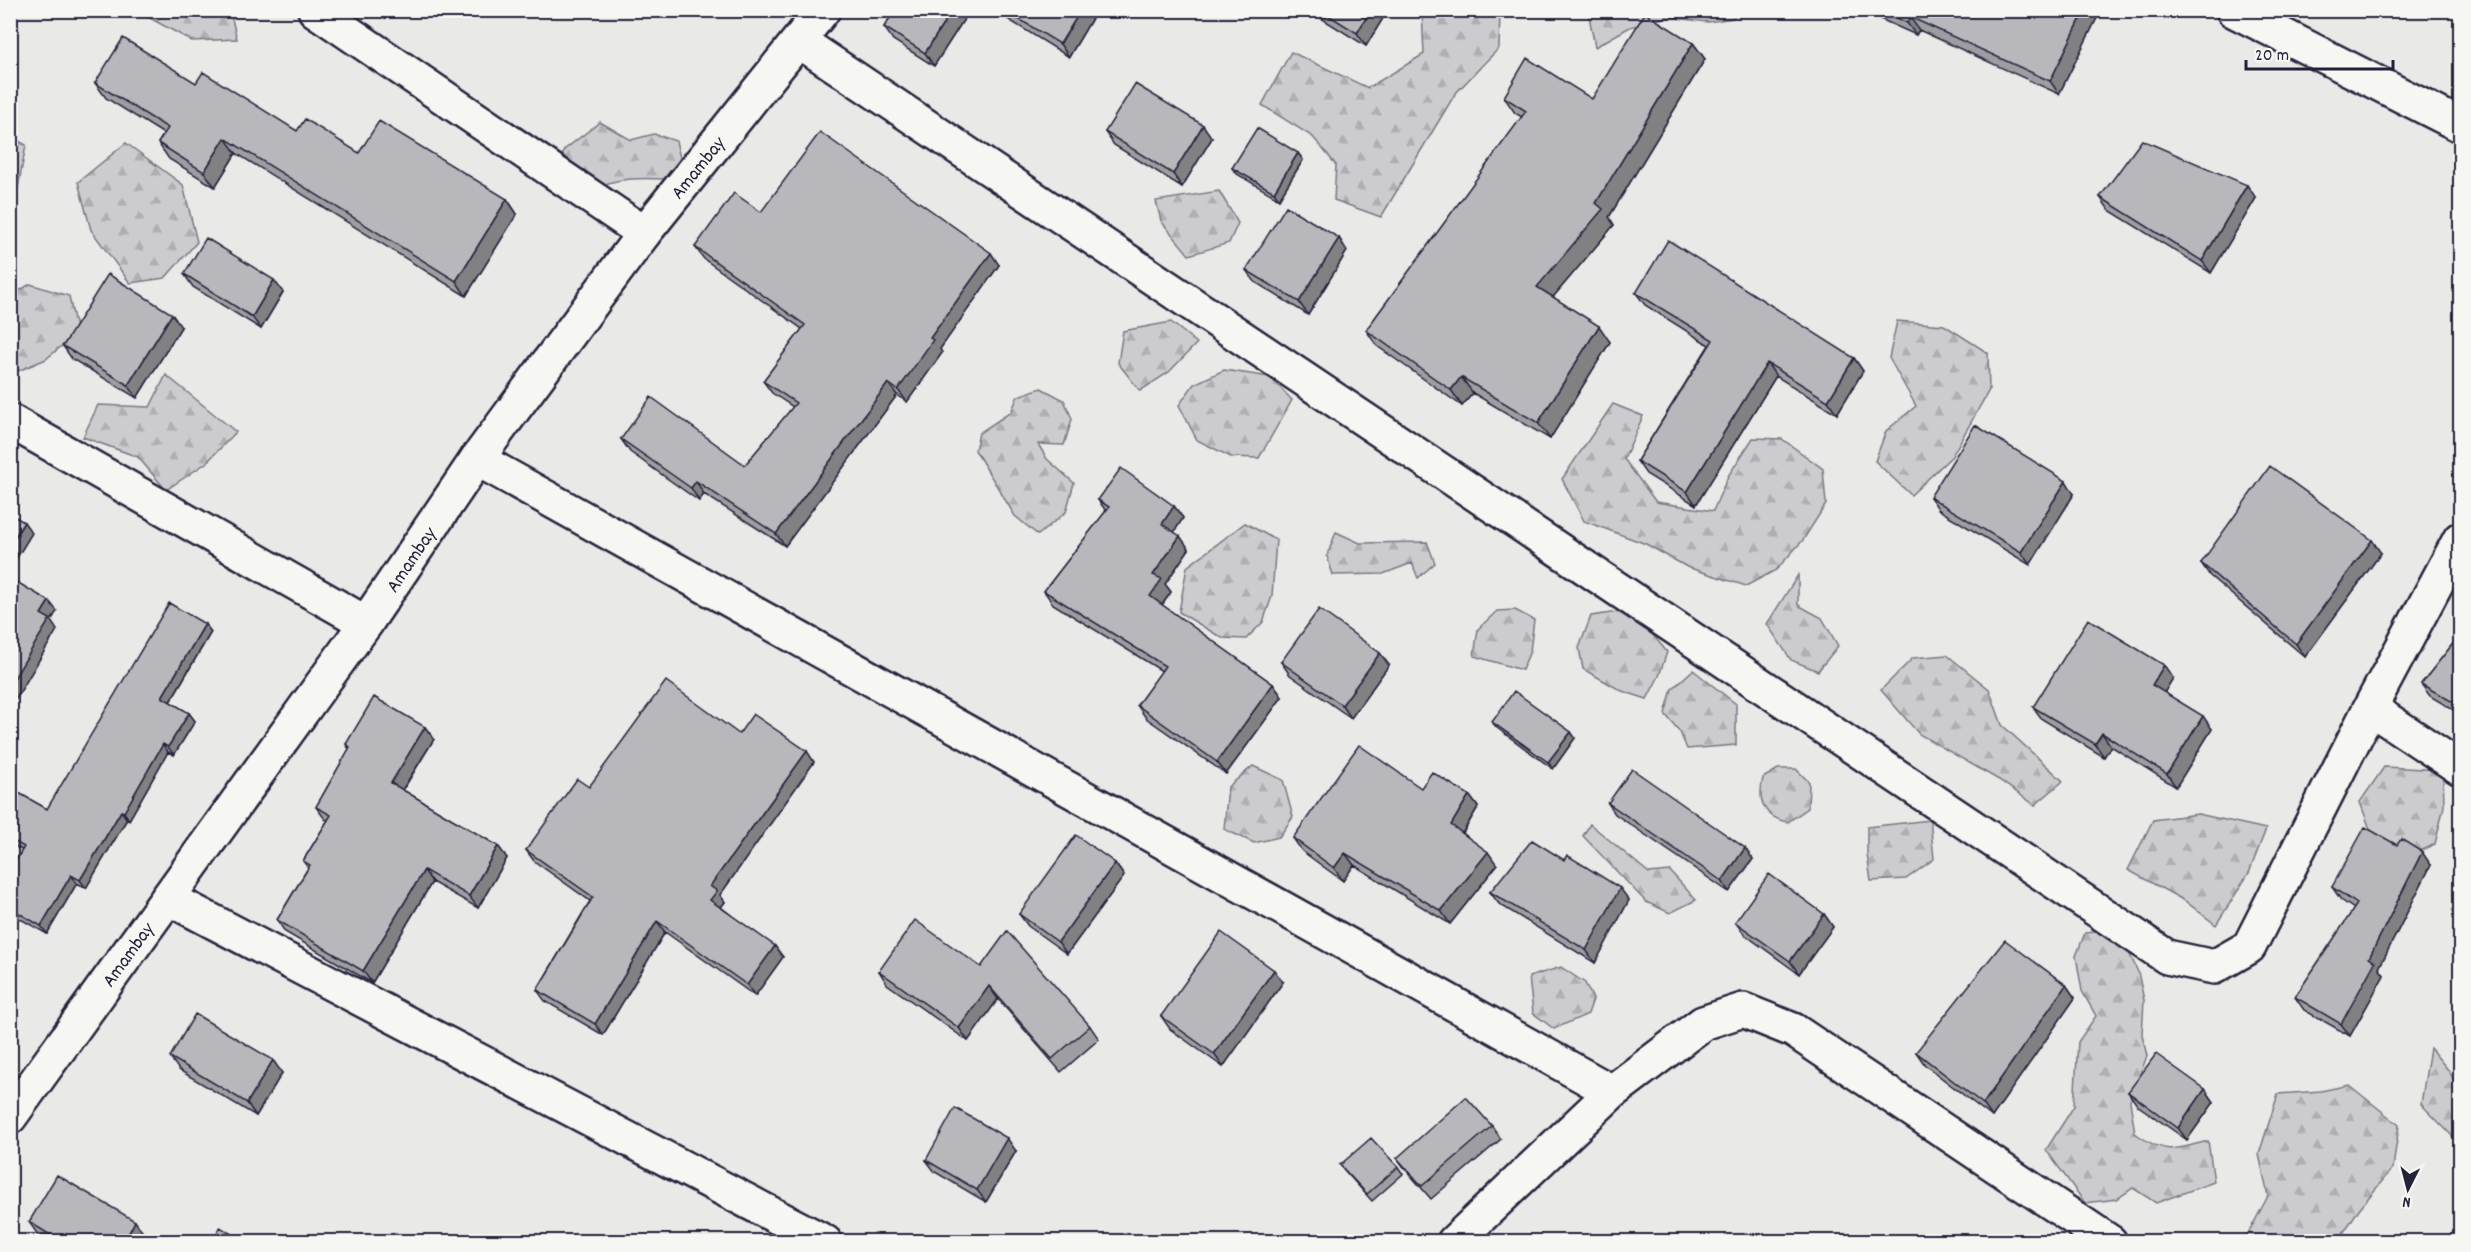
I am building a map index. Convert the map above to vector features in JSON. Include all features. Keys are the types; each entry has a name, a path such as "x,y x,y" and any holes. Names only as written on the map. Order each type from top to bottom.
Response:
{"street":[{"path":"315,10 644,233"},
{"name":"Amambay","path":"10,1118 366,623 477,459 644,233 823,10"},
{"path":"2234,10 2460,125"},
{"path":"799,42 2167,957 2214,967 2249,947 2370,708 2460,539"},
{"path":"10,421 366,623"},
{"path":"477,459 1612,1092"},
{"path":"2370,708 2460,768"},
{"path":"168,898 825,1242"},
{"path":"1454,1242 1612,1092 1703,1023 1743,1010 1793,1030 2110,1242"}],"green space":[{"path":"137,11 230,11 237,39 192,41"},
{"path":"1422,11 1500,11 1499,48 1455,94 1381,217 1334,200 1336,165 1313,137 1262,105 1291,52 1368,88 1424,54"},
{"path":"1588,11 1737,11 1733,18 1708,22 1667,17 1630,27 1595,47"},
{"path":"600,122 631,140 654,134 676,141 680,158 669,179 641,178 596,187 562,158 564,150"},
{"path":"11,137 26,145 16,199 11,196"},
{"path":"126,143 183,185 197,242 165,278 130,283 91,230 78,182"},
{"path":"1219,191 1238,223 1229,243 1189,255 1161,221 1156,201"},
{"path":"30,284 69,296 77,333 46,359 18,371 11,363 11,296"},
{"path":"1897,321 1944,325 1988,353 1989,390 1952,456 1911,495 1875,461 1886,431 1916,406 1889,358"},
{"path":"1171,322 1197,343 1169,372 1140,391 1118,363 1123,331"},
{"path":"1224,370 1270,377 1292,400 1259,458 1231,457 1197,440 1179,405 1194,384"},
{"path":"166,375 236,432 206,463 166,490 138,457 83,437 98,405 150,407"},
{"path":"1041,388 1064,400 1072,419 1064,445 1038,444 1047,459 1074,483 1066,512 1038,535 1015,516 975,450 979,433 1011,412 1018,396"},
{"path":"1613,404 1643,416 1624,459 1656,502 1713,511 1728,476 1753,438 1782,439 1823,469 1826,504 1803,540 1776,570 1746,586 1687,567 1646,544 1584,521 1562,479"},
{"path":"1245,523 1276,540 1272,596 1263,622 1246,639 1222,638 1179,612 1187,567"},
{"path":"1336,532 1360,543 1427,542 1435,563 1418,578 1412,563 1383,574 1333,575 1327,556"},
{"path":"1798,575 1798,605 1822,618 1838,646 1818,671 1791,660 1767,624"},
{"path":"1515,610 1534,620 1530,651 1522,670 1474,656 1478,629 1497,611"},
{"path":"1618,612 1644,624 1667,652 1659,676 1647,699 1622,691 1583,669 1579,648 1591,616"},
{"path":"1947,655 1989,689 2002,725 2063,781 2035,805 1999,780 1919,734 1881,690 1913,658"},
{"path":"1693,670 1736,704 1736,745 1687,749 1680,732 1665,714 1672,689"},
{"path":"1253,766 1283,780 1293,817 1279,837 1254,843 1224,829 1228,787"},
{"path":"2384,767 2443,770 2444,806 2435,844 2406,857 2374,840 2360,802"},
{"path":"1778,769 1796,769 1809,782 1808,808 1788,822 1773,817 1762,801 1763,778"},
{"path":"2198,814 2266,829 2249,873 2216,925 2185,901 2128,870 2153,820"},
{"path":"1930,820 1934,859 1906,879 1871,881 1867,854 1867,827"},
{"path":"1590,824 1649,873 1670,871 1696,900 1670,913 1646,902 1583,836"},
{"path":"2104,931 2125,944 2138,972 2144,1000 2142,1035 2147,1056 2130,1101 2135,1133 2154,1145 2170,1149 2208,1141 2214,1182 2156,1203 2133,1188 2117,1199 2085,1203 2046,1150 2074,1106 2078,1042 2096,1016 2082,991 2076,956 2085,933"},
{"path":"1561,967 1585,983 1593,999 1588,1014 1554,1029 1533,1013 1529,977"},
{"path":"2430,1048 2449,1071 2460,1092 2460,1144 2421,1104"},
{"path":"2349,1085 2399,1125 2393,1168 2359,1209 2338,1241 2247,1241 2247,1236 2268,1196 2259,1154 2278,1094 2321,1091"}],"building":[{"path":"895,10 952,10 925,53 884,27"},
{"path":"1004,10 1081,10 1060,44"},
{"path":"1320,10 1371,10 1357,33"},
{"path":"1880,10 2085,10 2050,81 1910,17 1907,23"},
{"path":"1645,13 1693,43 1596,203 1603,209 1537,287 1599,326 1538,423 1461,377 1451,390 1366,330 1526,111 1504,97 1527,58 1592,99"},
{"path":"123,38 196,83 203,72 297,131 305,119 359,153 379,121 507,199 456,281 225,138 204,172 158,143 168,128 95,83"},
{"path":"1135,84 1203,125 1173,174 1105,132"},
{"path":"1257,128 1298,153 1274,192 1232,168"},
{"path":"820,132 991,253 930,338 933,340 898,390 888,383 776,534 696,481 691,488 621,439 651,397 745,465 796,403 763,381 805,325 695,247 734,193 761,212"},
{"path":"2142,140 2247,185 2202,261 2100,197"},
{"path":"1286,206 1339,238 1299,302 1246,270"},
{"path":"206,238 274,280 252,317 184,274"},
{"path":"1668,240 1854,358 1828,401 1767,363 1687,492 1637,461 1713,340 1636,293"},
{"path":"108,274 172,314 128,385 63,346"},
{"path":"1975,425 2066,481 2021,552 1930,497"},
{"path":"2270,466 2372,540 2296,644 2201,563"},
{"path":"1121,468 1174,506 1162,524 1180,536 1153,575 1162,579 1150,596 1273,684 1217,762 1137,705 1165,666 1044,591 1109,507 1098,500"},
{"path":"10,514 24,522 10,545"},
{"path":"10,578 49,601 41,614 50,619 10,685"},
{"path":"169,603 205,624 162,697 189,713 168,747 163,744 124,812 121,811 80,880 71,875 41,926 10,908 10,870 24,847 10,839 10,788 47,809"},
{"path":"1319,609 1380,653 1342,705 1281,662"},
{"path":"2088,619 2164,665 2152,685 2203,716 2167,774 2102,733 2095,744 2033,707"},
{"path":"2460,635 2460,706 2421,684"},
{"path":"666,681 739,734 753,714 807,751 710,886 717,891 710,900 775,946 747,985 657,921 595,1024 537,990 593,897 526,850 577,779 589,787"},
{"path":"1514,691 1571,732 1548,762 1492,722"},
{"path":"374,697 425,727 391,783 498,846 469,896 424,870 363,971 277,920 310,865 303,861 331,815 316,807 350,747 346,744"},
{"path":"1359,745 1421,788 1432,772 1469,795 1451,825 1488,852 1441,911 1345,853 1334,868 1293,838"},
{"path":"1632,769 1745,848 1722,881 1608,803"},
{"path":"2365,827 2397,845 2401,839 2422,852 2369,958 2375,962 2341,1024 2295,997 2357,904 2332,887"},
{"path":"1076,835 1115,863 1058,942 1019,914"},
{"path":"1532,840 1564,860 1567,855 1620,888 1586,950 1490,892"},
{"path":"1769,874 1824,914 1790,961 1735,922"},
{"path":"915,920 981,967 1007,931 1090,1026 1052,1059 989,986 959,1028 879,971"},
{"path":"1221,932 1274,970 1214,1054 1161,1016"},
{"path":"2005,940 2066,985 1983,1104 1916,1052"},
{"path":"195,1014 273,1060 247,1103 170,1057"},
{"path":"2156,1054 2205,1089 2178,1128 2128,1092"},
{"path":"1466,1097 1492,1126 1422,1186 1397,1158"},
{"path":"955,1108 1007,1138 977,1190 926,1160"},
{"path":"1371,1138 1398,1167 1367,1194 1340,1165"},
{"path":"57,1175 135,1221 124,1242 62,1242 29,1222"},
{"path":"220,1227 245,1242 212,1242"}]}
